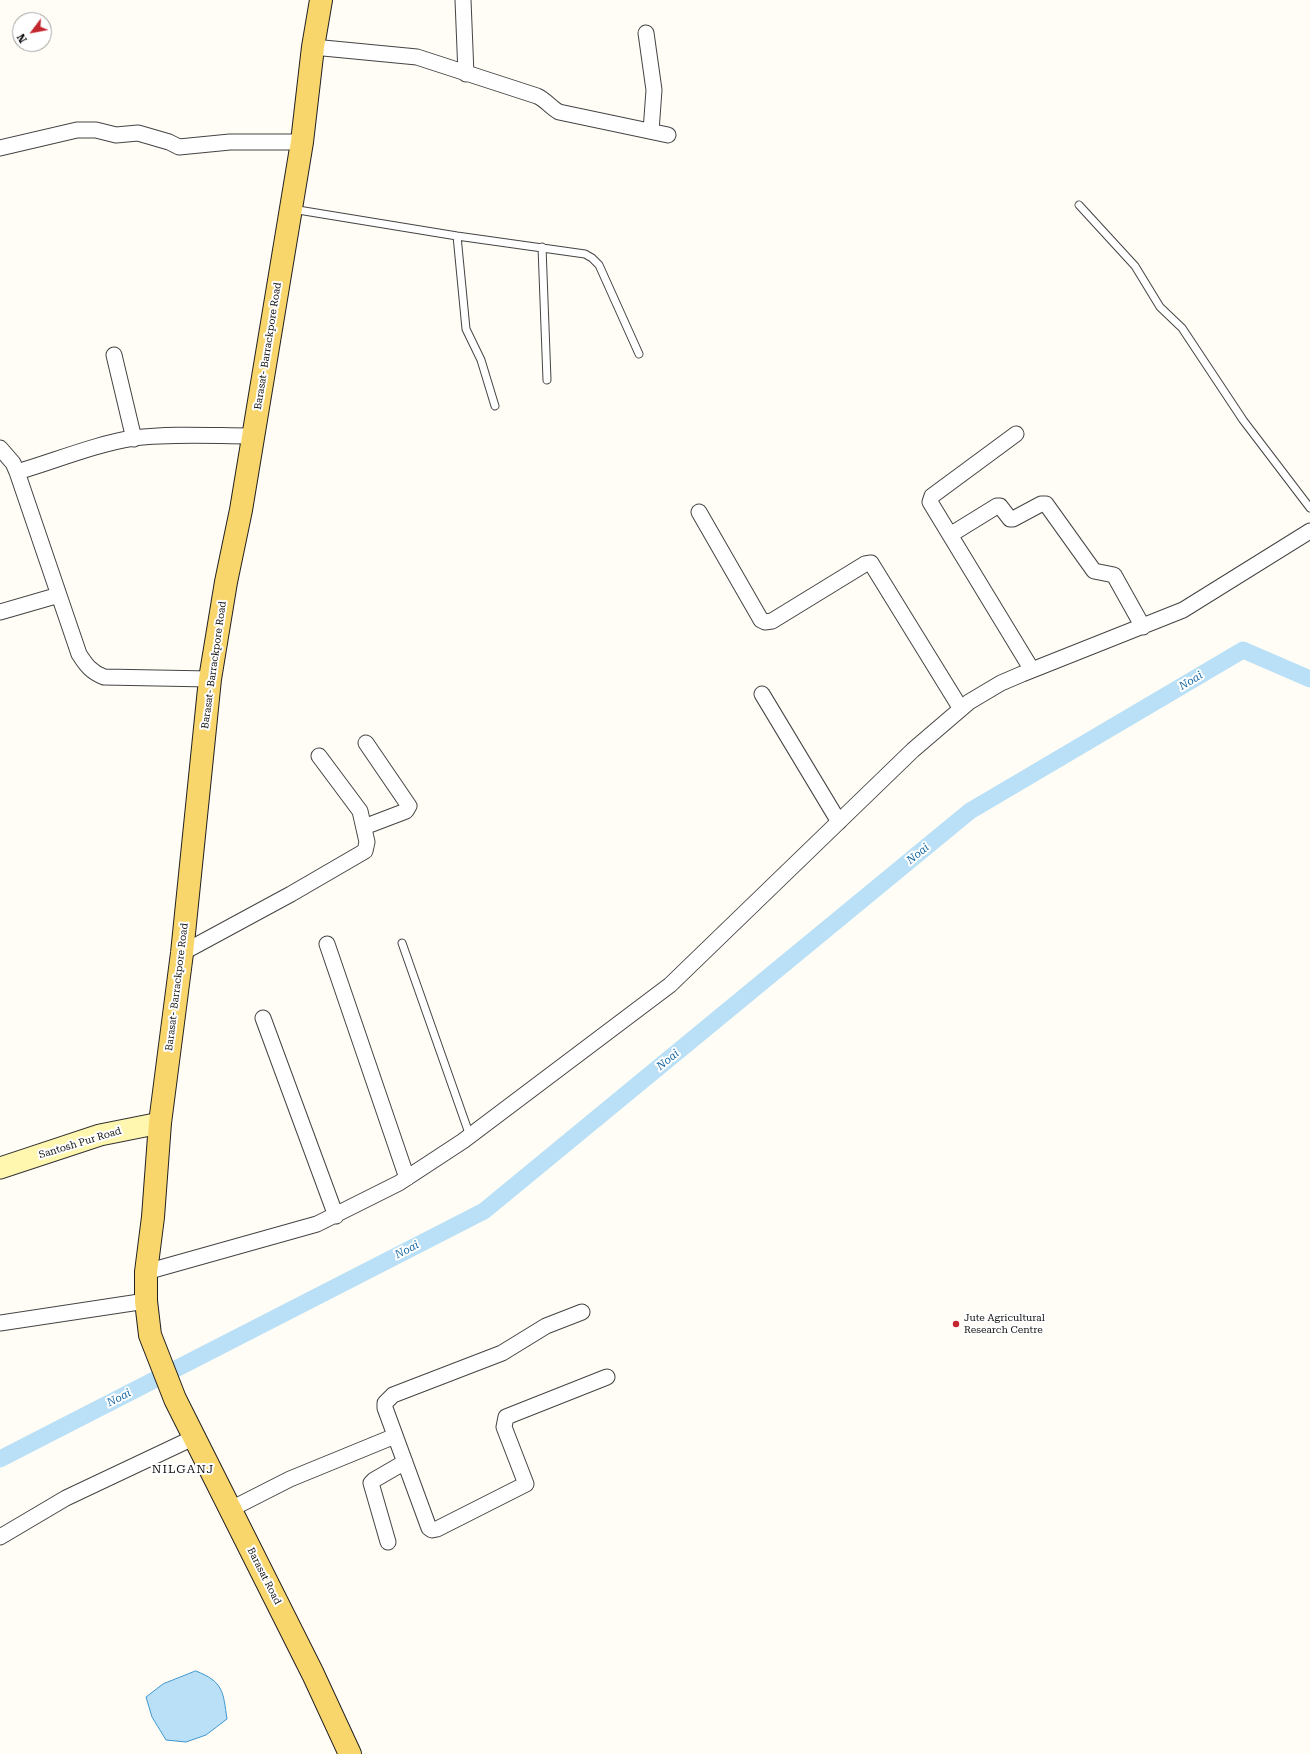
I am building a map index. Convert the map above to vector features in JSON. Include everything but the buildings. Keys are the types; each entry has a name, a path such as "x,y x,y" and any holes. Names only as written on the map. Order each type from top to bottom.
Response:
{"main road":[{"name":"Barasat- Barrackpore Road","path":"175,1399 150,1335 146,1301 146,1272 153,1217 160,1122 182,953 210,679 253,436 302,142 313,47 321,0"},
{"name":"Santosh Pur Road","path":"0,1168 100,1135 160,1122"},
{"name":"Barasat Road","path":"175,1399 229,1510 310,1667 350,1754"}],"street":[{"path":"463,0 466,74"},
{"path":"646,33 654,90 651,131"},
{"path":"313,47 417,57 537,96 545,100 550,106 559,112 668,135"},
{"path":"0,148 77,130 96,130 116,135 138,133 169,142 180,147 230,142 302,142"},
{"path":"114,355 134,438"},
{"path":"1016,434 930,498 930,502 1032,670"},
{"path":"17,472 115,442 134,438 154,436 253,436"},
{"path":"0,448 13,463 17,472 58,595 79,654 86,666 95,674 104,678 210,679"},
{"path":"950,535 997,506 1000,506 1010,519 1013,519 1041,504 1046,504 1094,571 1114,575 1143,627"},
{"path":"699,512 761,620 765,622 772,621 865,564 872,563 961,709"},
{"path":"146,1272 317,1224 336,1216 407,1178 470,1136 670,985 913,750 969,702 989,690 1032,670 1172,616 1195,605 1310,531"},
{"path":"0,612 58,595"},
{"path":"762,694 839,822"},
{"path":"364,827 406,811 409,806 366,743"},
{"path":"182,953 291,894 365,851 367,848 360,811 319,756"},
{"path":"326,944 407,1178"},
{"path":"263,1018 336,1216"},
{"path":"0,1323 146,1301"},
{"path":"582,1312 546,1326 502,1353 392,1395 385,1402 385,1408 427,1525 432,1530 437,1529 526,1484 504,1427 506,1417 607,1377"},
{"path":"229,1510 290,1479 395,1436"},
{"path":"0,1537 66,1498 193,1438"},
{"path":"388,1542 371,1483 405,1462"}],"lane":[{"path":"1079,204 1135,266 1160,307 1182,328 1243,420 1310,508"},
{"path":"290,208 457,236 585,254 599,265 639,354"},
{"path":"457,236 466,329 480,360 495,406"},
{"path":"542,247 547,380"},
{"path":"402,943 470,1136"}],"water":[{"path":"196,1671 212,1679 217,1684 223,1695 227,1719 206,1735 186,1742 166,1740 152,1717 146,1697 163,1684"}],"waterway":[{"name":"Noai","path":"0,1459 484,1211 970,811 1243,650 1310,679"}],"place":[{"name":"Jute Agricultural Research Centre","path":"956,1324"}],"district":[{"name":"NILGANJ","path":"183,1469"}]}
